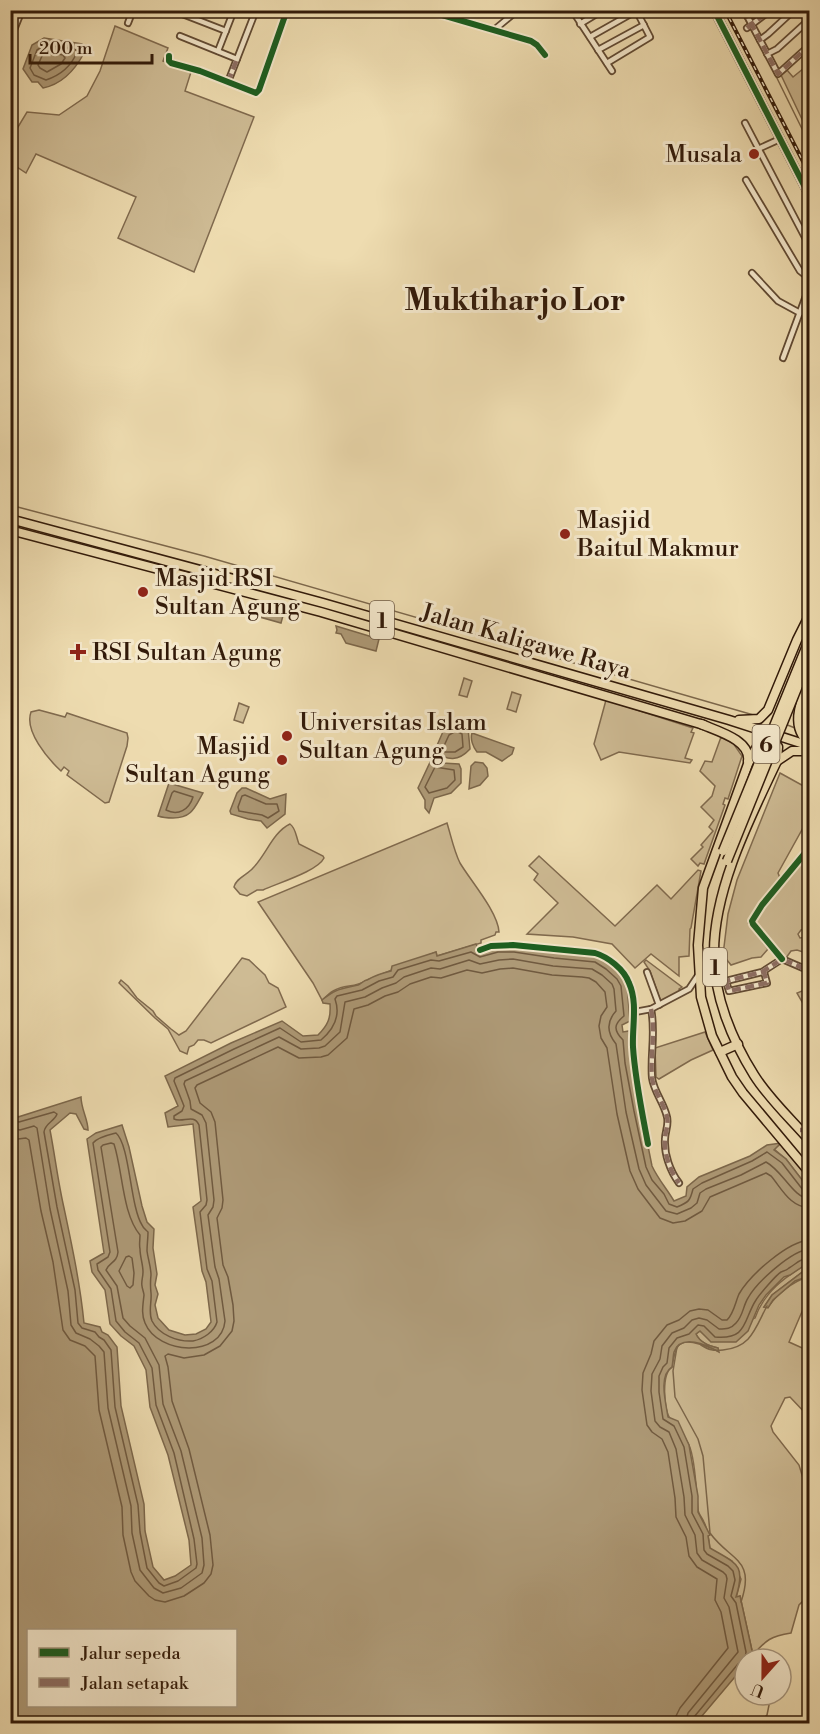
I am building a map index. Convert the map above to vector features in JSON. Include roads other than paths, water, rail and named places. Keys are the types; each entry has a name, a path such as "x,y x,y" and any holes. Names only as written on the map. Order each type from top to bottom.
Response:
{"highway":[{"path":"10,514 413,624 679,702 719,717"},
{"name":"Jalan Kaligawe Raya","path":"10,519 193,573"},
{"name":"Jalan Kaligawe Raya","path":"10,524 729,720 752,723"},
{"path":"10,530 193,573"},
{"path":"319,607 704,725"},
{"name":"Jalan Kaligawe Raya","path":"319,607 652,702"},
{"path":"752,723 766,712 810,614"},
{"name":"6","path":"706,879 723,851 810,638"},
{"name":"6","path":"725,886 727,861 810,656"},
{"path":"809,750 797,719 799,706 810,677"},
{"path":"652,702 809,750"},
{"name":"1","path":"652,702 737,740 745,746 749,754 748,764 706,879 699,927 700,990 708,1024 732,1077 809,1173"},
{"path":"752,723 809,750"},
{"name":"1","path":"752,723 774,739"},
{"path":"774,739 778,747 777,761"},
{"path":"748,764 761,742 774,739 792,741"},
{"path":"777,761 792,751 809,750"},
{"name":"1","path":"777,761 738,849 725,886 717,924 715,969 721,1002 738,1044 754,1075 810,1141"},
{"path":"720,1052 738,1044"}],"street":[{"path":"10,40 21,10"},
{"path":"128,23 133,10"},
{"path":"172,10 226,32"},
{"path":"228,82 255,10"},
{"path":"169,56 171,63 200,71 256,93 287,10"},
{"path":"425,10 531,41 545,55"},
{"path":"494,30 518,10"},
{"path":"580,24 603,10"},
{"path":"714,10 810,197"},
{"path":"753,10 745,13 750,26 778,74 810,45"},
{"path":"750,26 771,10"},
{"path":"760,40 794,10"},
{"path":"218,51 234,11"},
{"path":"572,11 612,71"},
{"path":"590,37 636,11 650,37 607,63"},
{"path":"767,54 777,49 810,19"},
{"path":"598,50 644,25"},
{"path":"180,36 237,59"},
{"path":"745,123 810,247"},
{"path":"758,149 780,139"},
{"path":"746,180 800,271 810,279"},
{"path":"752,273 778,300 800,313"},
{"path":"783,358 810,285"},
{"path":"810,847 762,905 752,921 782,959 810,971"},
{"path":"480,950 491,946 513,945 595,953 606,958 625,975 631,986 635,1012 634,1063 648,1144"},
{"path":"726,981 764,972 782,959"},
{"path":"715,969 721,971 729,990 767,983 764,972"},
{"path":"647,972 658,1005"},
{"path":"635,1012 651,1009 689,989 699,974"},
{"path":"689,989 700,990"},
{"path":"651,1009 654,1031 651,1050 652,1080 667,1116 668,1126 665,1137 669,1162 672,1173 679,1183"},
{"path":"800,1130 810,1135"}],"water":[{"path":"44,38 82,44 84,53 68,75 57,83 43,88 38,82 32,82 23,69 32,45"},
{"path":"259,605 284,612 281,623 242,612 255,609"},
{"path":"336,626 379,639 376,651 346,643 341,634 336,633"},
{"path":"452,723 468,728 470,749 457,758 444,757 435,750 445,727 450,728"},
{"path":"472,733 514,748 512,754 502,761 486,752 477,752 472,743"},
{"path":"435,757 442,763 459,764 461,783 451,793 434,798 429,813 418,788 432,758"},
{"path":"475,762 483,763 487,768 488,776 480,785 469,789 471,766"},
{"path":"169,783 203,793 189,814 179,818 158,816"},
{"path":"242,788 270,799 286,794 285,814 267,828 261,821 231,814 237,793"},
{"path":"476,944 479,951 497,946 597,956 622,975 627,985 630,1021 622,1025 623,1032 629,1031 631,1062 652,1166 674,1201 686,1196 687,1187 699,1177 750,1156 767,1145 781,1143 774,1150 786,1159 809,1189 810,1260 808,1263 784,1277 766,1295 748,1331 736,1342 711,1342 700,1331 696,1334 700,1340 718,1348 719,1352 695,1342 682,1343 677,1346 672,1367 664,1383 668,1417 678,1421 689,1445 698,1496 698,1512 710,1535 708,1536 710,1548 733,1562 739,1571 736,1597 740,1596 751,1647 733,1647 733,1679 696,1723 11,1723 10,1099 18,1117 81,1097 88,1130 84,1129 76,1114 70,1113 50,1130 58,1179 76,1265 84,1323 100,1327 117,1347 121,1406 144,1504 145,1531 153,1567 164,1580 175,1576 191,1565 189,1540 168,1455 150,1407 146,1370 134,1346 110,1324 105,1290 92,1272 90,1261 104,1253 87,1139 96,1133 122,1125 142,1206 147,1222 154,1229 153,1248 157,1274 155,1285 158,1294 155,1305 158,1318 169,1330 185,1335 196,1334 206,1329 211,1322 193,1207 201,1201 193,1124 168,1127 165,1113 178,1106 165,1076 282,1021 303,1036 318,1035 330,1013 330,1004 323,1003 322,1000 339,990 358,985 391,971 392,966 436,952 437,956"},
{"path":"809,1267 809,1276 795,1281 773,1300 768,1308 764,1307 772,1295"}],"waterway":[{"path":"740,10 769,62 810,145"},
{"path":"10,505 204,556 757,716"},
{"path":"785,724 795,728"},
{"path":"701,1345 709,1349 723,1350 747,1341 767,1306"},
{"path":"677,1347 673,1371 675,1397 698,1439 703,1456 710,1533 743,1568 745,1588 741,1602"},
{"path":"758,1724 767,1715 769,1707"}],"railway":[{"path":"725,10 810,175"}],"place":[{"name":"Musala","path":"754,154"},
{"name":"Masjid Baitul Makmur","path":"565,534"},
{"name":"Masjid RSI Sultan Agung","path":"143,592"},
{"name":"RSI Sultan Agung","path":"78,652"},
{"name":"Universitas Islam Sultan Agung","path":"287,736"},
{"name":"Masjid Sultan Agung","path":"282,760"}],"district":[{"name":"Muktiharjo Lor","path":"515,300"}]}
